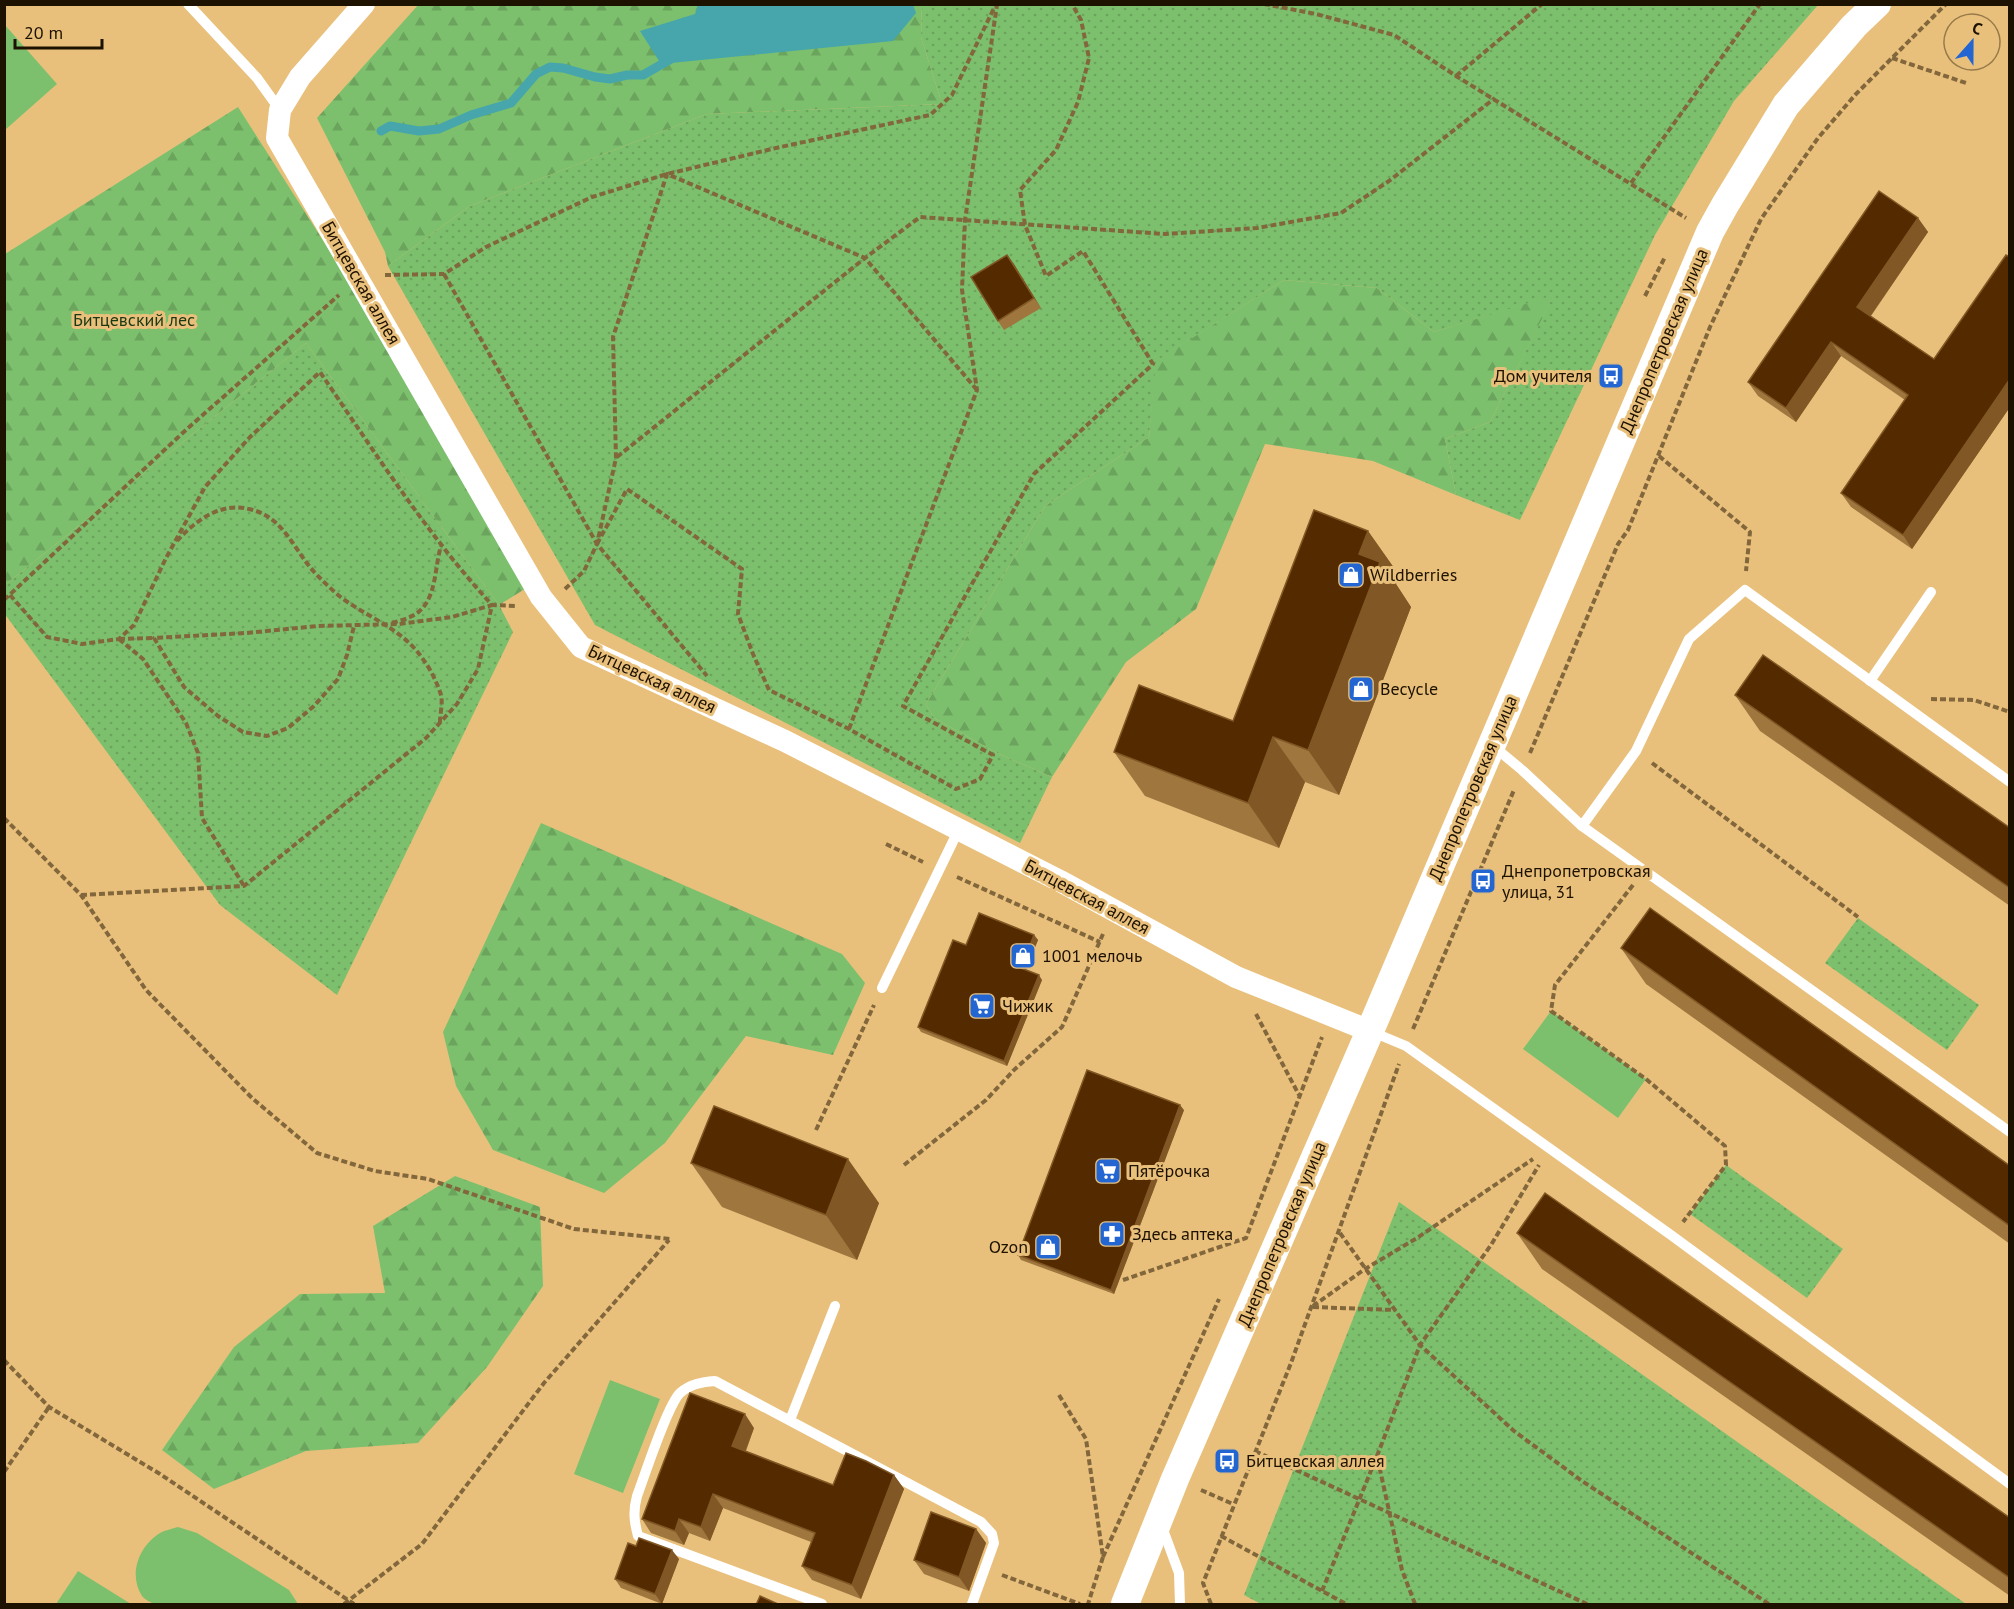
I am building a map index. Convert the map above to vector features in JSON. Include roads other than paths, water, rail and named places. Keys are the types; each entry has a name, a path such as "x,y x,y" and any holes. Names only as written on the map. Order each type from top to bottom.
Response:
{"street":[{"name":"Битцевская аллея","path":"364,4 300,76 280,110 277,138 548,607 581,647 785,741 1114,910 1236,977 1370,1031"},
{"name":"Днепропетровская улица","path":"1125,1605 1159,1520 1710,232 1786,105 1854,26 1877,4"}],"lane":[{"path":"188,4 257,78 280,110"},
{"path":"1582,826 1636,752 1689,639 1744,590 2010,782"},
{"path":"1870,681 1931,592"},
{"path":"1492,745 1582,826 2010,1132"},
{"path":"882,988 959,829"},
{"path":"1370,1031 1406,1046 1671,1235 2010,1484"},
{"path":"790,1420 835,1306"},
{"path":"822,1605 638,1536 634,1522 637,1496 671,1409 680,1393 698,1382 715,1381 987,1527 994,1543 972,1605"},
{"path":"1159,1520 1179,1573 1180,1605"}],"water":[{"path":"698,5 913,5 916,13 893,41 661,64 640,31 695,14"}],"waterway":[{"path":"381,131 390,126 419,131 439,129 471,115 511,103 536,74 550,67 610,79 627,75 643,75 671,59"}],"place":[{"name":"Дом учителя","path":"1611,376"},
{"name":"Wildberries","path":"1351,575"},
{"name":"Becycle","path":"1361,689"},
{"name":"Днепропетровская улица, 31","path":"1483,881"},
{"name":"1001 мелочь","path":"1023,956"},
{"name":"Чижик","path":"982,1006"},
{"name":"Пятёрочка","path":"1108,1171"},
{"name":"Здесь аптека","path":"1112,1234"},
{"name":"Ozon","path":"1048,1247"},
{"name":"Битцевская аллея","path":"1227,1461"}],"park label":[{"name":"Битцевский лес","path":"134,320"}]}
